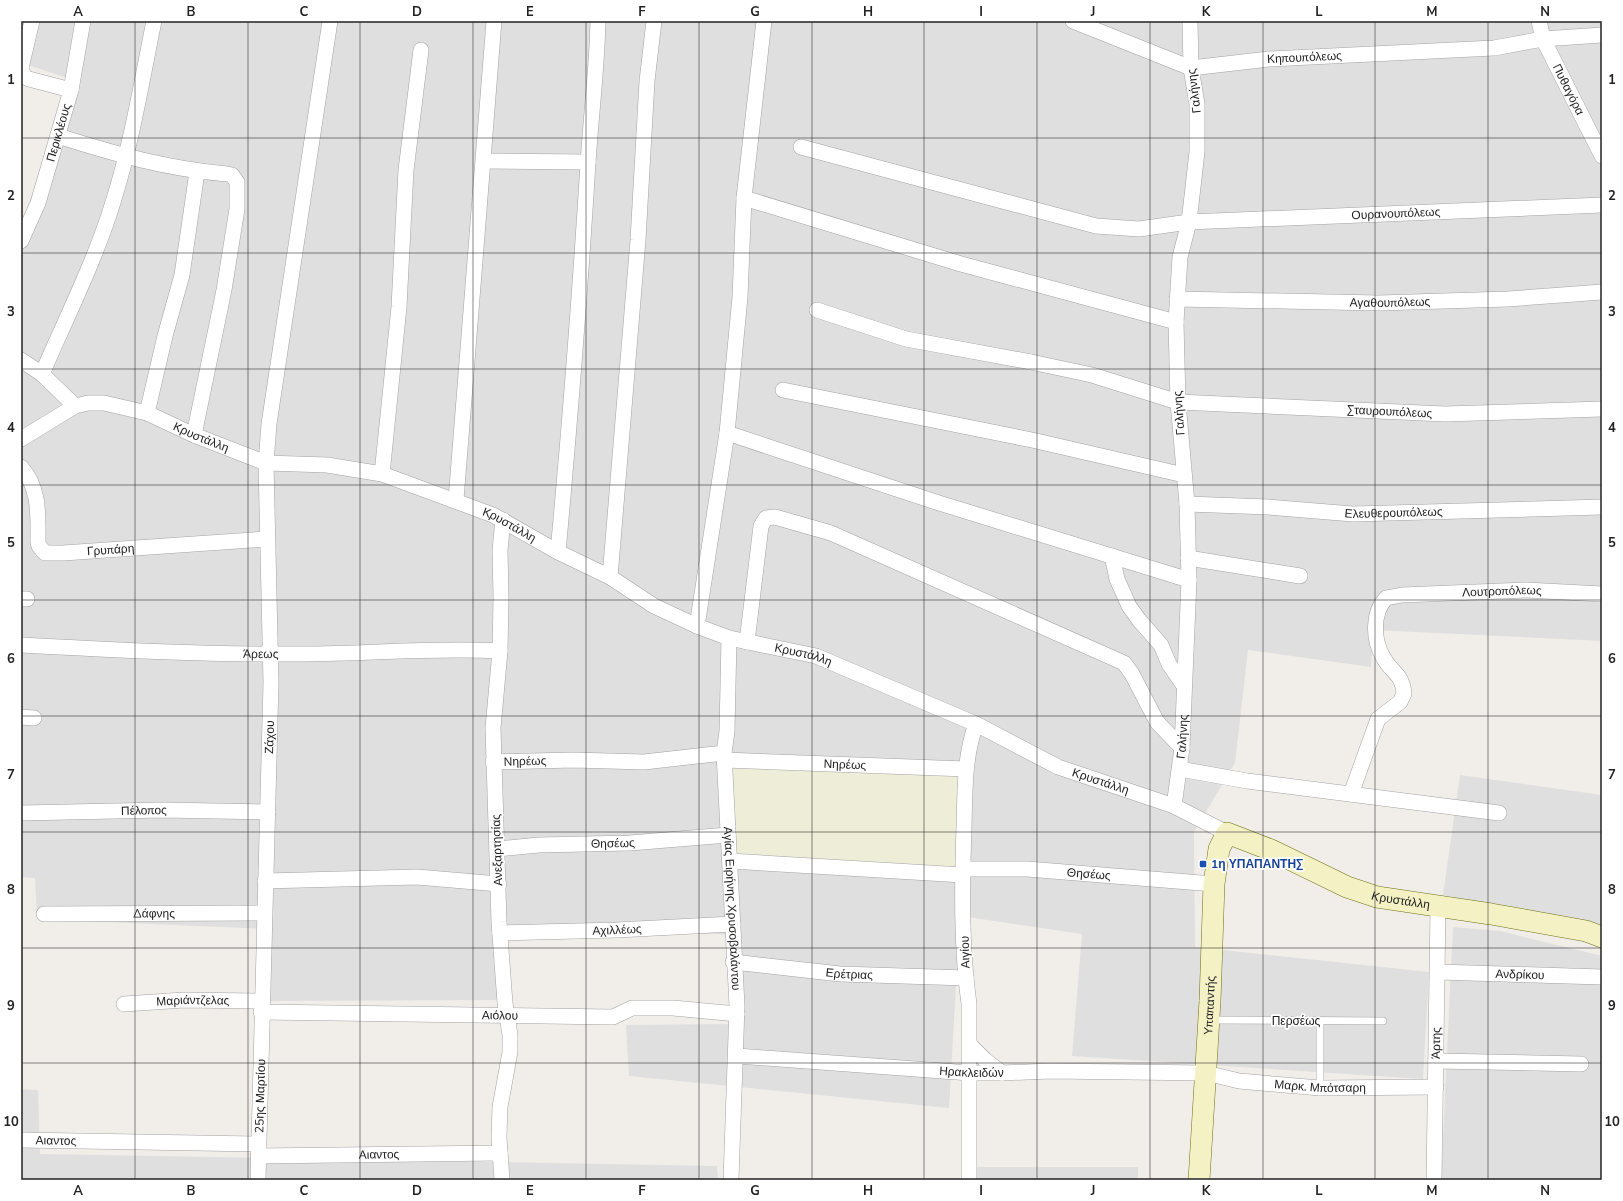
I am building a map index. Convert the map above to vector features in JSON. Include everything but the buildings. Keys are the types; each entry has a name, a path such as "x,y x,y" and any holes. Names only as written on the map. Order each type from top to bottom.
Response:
{"street":[{"path":"32,21 21,69 25,77 71,90"},
{"name":"Περικλέους","path":"21,241 38,203 71,90 83,21"},
{"path":"42,374 71,305 95,256 115,199 126,158 154,21"},
{"name":"Ζάχου","path":"261,1007 268,812 270,654 266,463 270,416 330,21"},
{"path":"456,500 494,21"},
{"path":"558,552 585,235 588,162 598,56 598,21"},
{"path":"610,577 638,240 647,81 654,21"},
{"path":"697,626 727,433 740,297 744,198 764,21"},
{"name":"Κηπουπόλεως","path":"1073,21 1191,68 1269,59 1494,48 1543,39 1602,35"},
{"name":"Γαλήνης","path":"1174,806 1182,748 1189,580 1186,504 1178,402 1176,322 1180,256 1189,222 1198,152 1198,104 1191,68 1190,21"},
{"name":"Πυθαγόρα","path":"1538,21 1543,39 1597,135 1602,156"},
{"path":"382,474 399,307 406,170 421,50"},
{"path":"58,136 126,158 197,172 232,175 237,182 237,209 224,290 194,434"},
{"name":"Ουρανουπόλεως","path":"801,147 1096,226 1139,228 1189,222 1602,205"},
{"path":"484,161 588,162"},
{"path":"146,413 182,275 197,172"},
{"path":"744,198 961,264 1176,322"},
{"name":"Αγαθουπόλεως","path":"1177,299 1379,303 1508,299 1602,292"},
{"name":"Σταυρουπόλεως","path":"817,310 906,340 1031,362 1092,375 1178,402 1445,414 1602,409"},
{"path":"21,360 42,374 75,406 21,440"},
{"path":"783,390 1032,440 1184,475"},
{"name":"Κρυστάλλη","path":"75,406 88,403 104,403 146,413 266,463 327,465 382,474 456,500 503,520 558,552 610,577 654,606 697,626 729,638 816,656 976,724 1058,767 1174,806 1227,833 1271,850 1347,887 1377,897 1513,918 1586,932 1602,937"},
{"path":"727,433 939,503 1189,580"},
{"name":"Γρυπάρη","path":"21,467 28,475 35,491 38,507 38,542 39,546 45,553 267,539"},
{"name":"Ελευθερουπόλεως","path":"1186,504 1353,514 1602,507"},
{"path":"747,642 761,526 766,518 775,517 831,533 1124,663 1132,674 1157,722 1182,748"},
{"name":"Ανεξαρτησίας","path":"502,1180 500,1153 500,1107 510,1052 510,1035 505,1003 500,933 493,728 500,651 500,550 503,520"},
{"path":"1112,556 1117,579 1129,606 1138,620 1161,645 1169,664 1184,686"},
{"path":"1188,558 1300,576"},
{"name":"Λουτροπόλεως","path":"1351,794 1378,719 1400,702 1404,694 1402,678 1382,656 1376,627 1377,612 1386,598 1402,594 1526,590 1602,594"},
{"name":"Αγίας Ειρήνης Χρυσοβαλάντου","path":"729,638 727,731 724,757 733,924 733,962 737,1014 732,1180"},
{"name":"Άρεως","path":"21,645 119,651 270,654 465,649 500,651"},
{"name":"Αιγίου","path":"969,1180 970,1045 969,1004 966,978 963,872 966,769 969,746 976,724"},
{"name":"Νηρέως","path":"493,762 573,760 644,762 724,757 966,769"},
{"path":"1180,769 1247,781 1499,813"},
{"name":"Πέλοπος","path":"21,813 163,810 268,812"},
{"name":"Υπαπαντής","path":"1199,1180 1209,1020 1214,884 1219,848 1227,833"},
{"name":"Θησέως","path":"498,849 539,845 630,843 728,835"},
{"name":"Θησέως","path":"730,861 963,872 1027,869 1214,884"},
{"path":"265,881 417,877 499,884"},
{"name":"Άρτης","path":"1434,1180 1438,907"},
{"name":"Δάφνης","path":"44,914 264,913"},
{"name":"Αχιλλέως","path":"500,933 617,930 733,924"},
{"name":"Ερέτριας","path":"733,962 840,974 966,978"},
{"name":"Ανδρίκου","path":"1438,972 1602,977"},
{"name":"Μαριάντζελας","path":"124,1004 184,1000 261,1007"},
{"name":"Αιόλου","path":"261,1007 508,1016 612,1017 632,1008 673,1008 737,1014"},
{"name":"25ης Μαρτίου","path":"258,1180 261,1007"},
{"path":"970,1045 1002,1074"},
{"name":"Ηρακλειδών","path":"736,1056 970,1073 1002,1074 1050,1071 1206,1073"},
{"path":"1436,1061 1581,1064"},
{"name":"Μαρκ. Μπότσαρη","path":"1206,1073 1239,1081 1320,1088 1436,1087"},
{"name":"Αιαντος","path":"21,1140 258,1150 500,1153"}],"lane":[{"name":"Περσέως","path":"1209,1020 1384,1021"},
{"path":"1320,1021 1320,1088"}],"shaded area":[{"path":"33,21 1602,21 1602,641 1373,630 1371,667 1248,650 1235,763 1194,832 1195,947 1429,972 1423,1079 1072,1056 1082,934 960,916 949,1108 629,1076 626,1025 740,1024 737,935 496,925 501,1000 268,1001 268,929 37,919 35,878 21,877 21,225 73,80 22,63"},
{"path":"1460,775 1602,795 1602,926 1443,895"},
{"path":"1453,927 1500,931 1602,956 1602,1180 1441,1180"},
{"path":"21,1089 38,1090 40,1154 717,1166 718,1180 21,1180"},
{"path":"970,1167 1138,1167 1138,1180 969,1180"}],"green space":[{"path":"730,765 959,776 957,864 951,869 736,857"}],"place":[{"name":"1η ΥΠΑΠΑΝΤΗΣ","path":"1203,864"}]}
